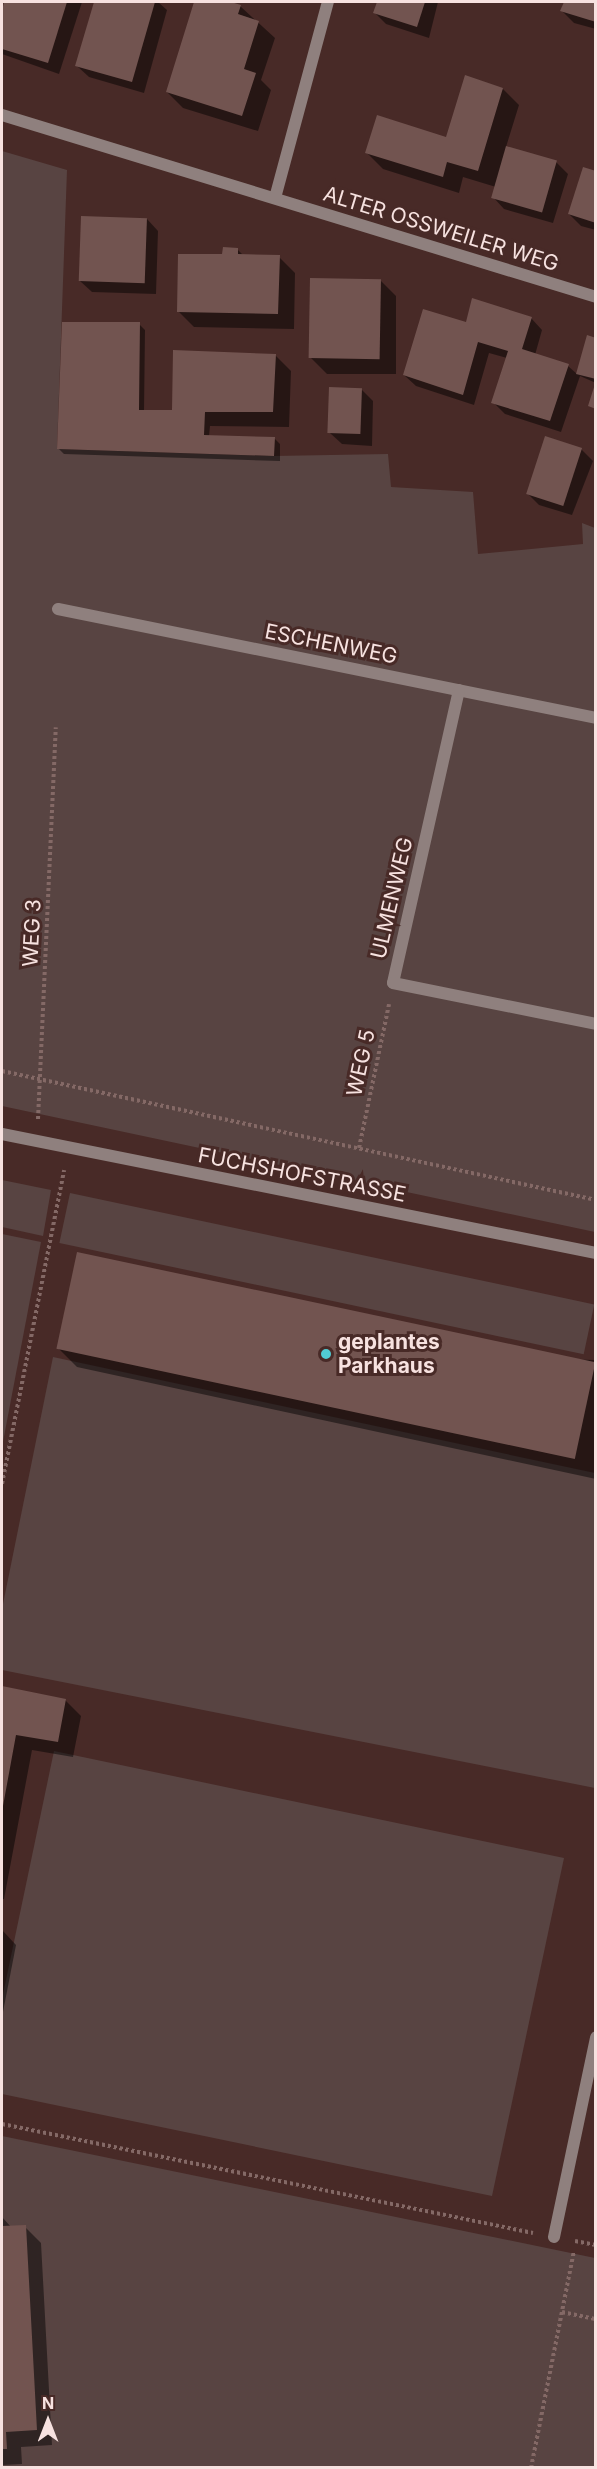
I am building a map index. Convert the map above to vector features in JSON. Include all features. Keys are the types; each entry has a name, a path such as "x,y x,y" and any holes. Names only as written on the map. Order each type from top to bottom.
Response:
{"street":[{"path":"275,198 328,2"},
{"name":"ALTER OSSWEILER WEG","path":"2,115 596,297"},
{"name":"ESCHENWEG","path":"58,609 596,718"},
{"name":"ULMENWEG","path":"459,690 393,983 596,1024"},
{"name":"FUCHSHOFSTRASSE","path":"2,1134 596,1253"},
{"path":"554,2237 596,2037"}],"path":[{"name":"WEG 3","path":"37,1141 56,727"},
{"name":"WEG 5","path":"359,1148 393,983"},
{"path":"2,1071 596,1200"},
{"path":"2,1484 68,1148"},
{"path":"2,2124 596,2245"},
{"path":"531,2468 576,2241"},
{"path":"562,2312 596,2319"}],"shaded area":[{"path":"2,151 67,170 57,449 274,456 388,454 391,487 473,492 478,554 583,544 582,523 595,528 595,1232 2,1106"},
{"path":"2,1180 51,1190 43,1236 2,1227"},
{"path":"70,1193 594,1304 584,1354 59,1243"},
{"path":"2,1234 41,1242 2,1447"},
{"path":"53,1357 595,1473 595,1788 2,1670 2,1609"},
{"path":"54,1751 564,1858 492,2196 2,2094 2,1999"},
{"path":"2,2136 595,2258 595,2467 2,2467"}],"building":[{"path":"4,2 67,2 48,63 2,49"},
{"path":"94,2 155,2 132,82 75,66"},
{"path":"194,2 231,2 241,5 238,14 259,21 244,69 256,73 242,116 166,92"},
{"path":"377,2 425,2 417,27 373,13"},
{"path":"564,2 596,2 596,22 560,11"},
{"path":"465,75 503,88 478,171 447,162 443,177 365,153 377,115 446,137"},
{"path":"506,146 557,161 542,213 491,198"},
{"path":"583,167 596,171 596,223 568,214"},
{"path":"81,216 147,218 145,283 79,281"},
{"path":"223,247 238,248 238,254 280,255 278,314 177,312 178,254 222,254"},
{"path":"310,278 381,279 380,359 309,358"},
{"path":"472,298 532,317 522,349 569,364 550,421 491,403 508,351 478,342 463,395 403,375 423,309 466,322"},
{"path":"62,322 140,322 139,410 172,410 173,350 276,354 273,412 205,412 204,435 275,437 274,456 57,449"},
{"path":"587,335 596,338 596,379 576,374"},
{"path":"596,384 596,409 588,406"},
{"path":"329,387 362,388 360,434 327,433"},
{"path":"545,436 582,448 563,506 526,494"},
{"name":"geplantes Parkhaus","path":"77,1252 595,1362 575,1459 56,1349"},
{"path":"2,1686 66,1699 58,1742 16,1735 3,1806"},
{"path":"26,2225 37,2430 6,2432 7,2449 2,2449 2,2226"}],"place":[{"name":"geplantes Parkhaus","path":"326,1354"}]}
